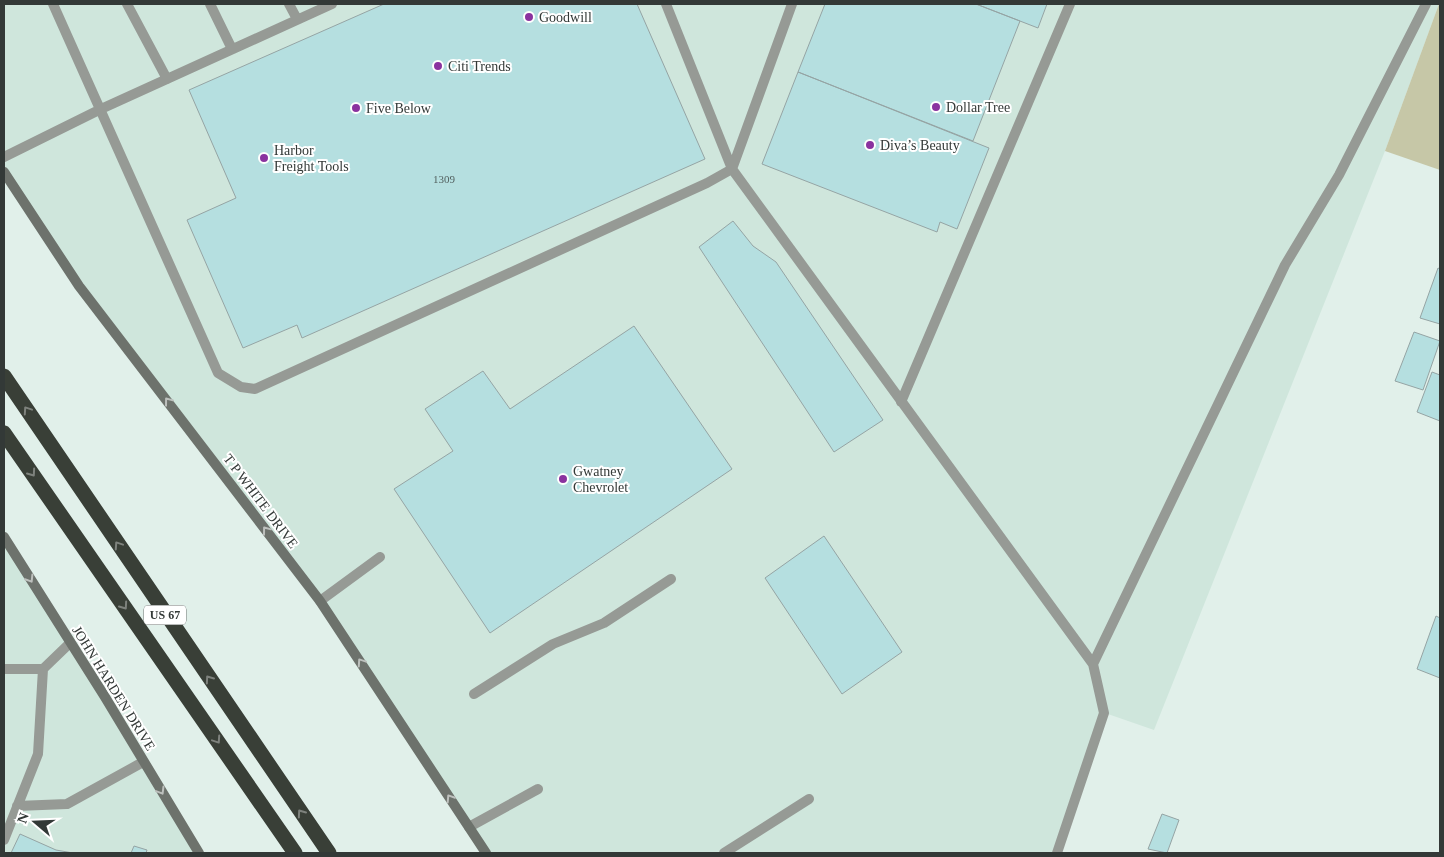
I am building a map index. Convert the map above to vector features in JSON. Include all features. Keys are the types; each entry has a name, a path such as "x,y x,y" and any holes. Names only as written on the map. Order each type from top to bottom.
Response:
{"highway":[{"name":"US 67","path":"4,376 329,853"},
{"name":"US 67","path":"4,433 295,853"}],"main road":[{"name":"T P WHITE DRIVE","path":"4,172 79,286 320,601 486,853"},
{"name":"JOHN HARDEN DRIVE","path":"4,537 199,853"}],"lane":[{"path":"53,4 218,373 241,388 255,389 707,183 732,169 792,4"},
{"path":"127,4 167,79"},
{"path":"210,4 232,49"},
{"path":"289,4 297,20"},
{"path":"4,157 101,109 332,4"},
{"path":"666,4 732,169 1093,664 1104,713 1057,853"},
{"path":"901,402 1070,4"},
{"path":"1093,664 1286,265 1338,175 1426,4"},
{"path":"320,601 380,557"},
{"path":"474,694 553,644 604,623 671,579"},
{"path":"4,840 38,754 44,669 70,643"},
{"path":"4,669 44,669"},
{"path":"17,806 67,804 143,762"},
{"path":"469,827 538,789"},
{"path":"724,853 809,799"}],"shaded area":[{"path":"4,4 1439,4 1385,151 1154,730 1105,713 1057,853 486,853 320,601 140,363 4,172"},
{"path":"4,537 199,853 4,853"}],"green space":[{"path":"1440,4 1440,170 1385,151"}],"building":[{"path":"384,4 637,4 705,159 302,338 297,325 243,348 187,220 236,198 189,90"},
{"name":"Dollar Tree","path":"825,4 976,4 1020,21 973,141 798,72"},
{"path":"976,4 1047,4 1038,28"},
{"path":"798,72 989,148 957,229 940,222 937,232 762,164"},
{"path":"733,221 753,246 776,262 883,420 834,452 699,247"},
{"path":"1438,268 1440,269 1440,324 1420,318"},
{"name":"Gwatney Chevrolet","path":"634,326 732,469 490,633 394,489 453,451 425,409 483,371 510,409"},
{"path":"1414,332 1440,341 1423,390 1395,381"},
{"path":"1432,372 1440,375 1440,421 1417,412"},
{"path":"824,536 902,652 842,694 765,578"},
{"path":"1436,616 1440,618 1440,678 1417,669"},
{"path":"1162,814 1179,820 1167,853 1148,849"},
{"path":"20,834 56,850 73,853 11,853"},
{"path":"134,846 147,850 146,853 131,853"}],"place":[{"name":"Goodwill","path":"529,17"},
{"name":"Citi Trends","path":"438,66"},
{"name":"Dollar Tree","path":"936,107"},
{"name":"Five Below","path":"356,108"},
{"name":"Diva’s Beauty","path":"870,145"},
{"name":"Harbor Freight Tools","path":"264,158"},
{"name":"Gwatney Chevrolet","path":"563,479"}]}
